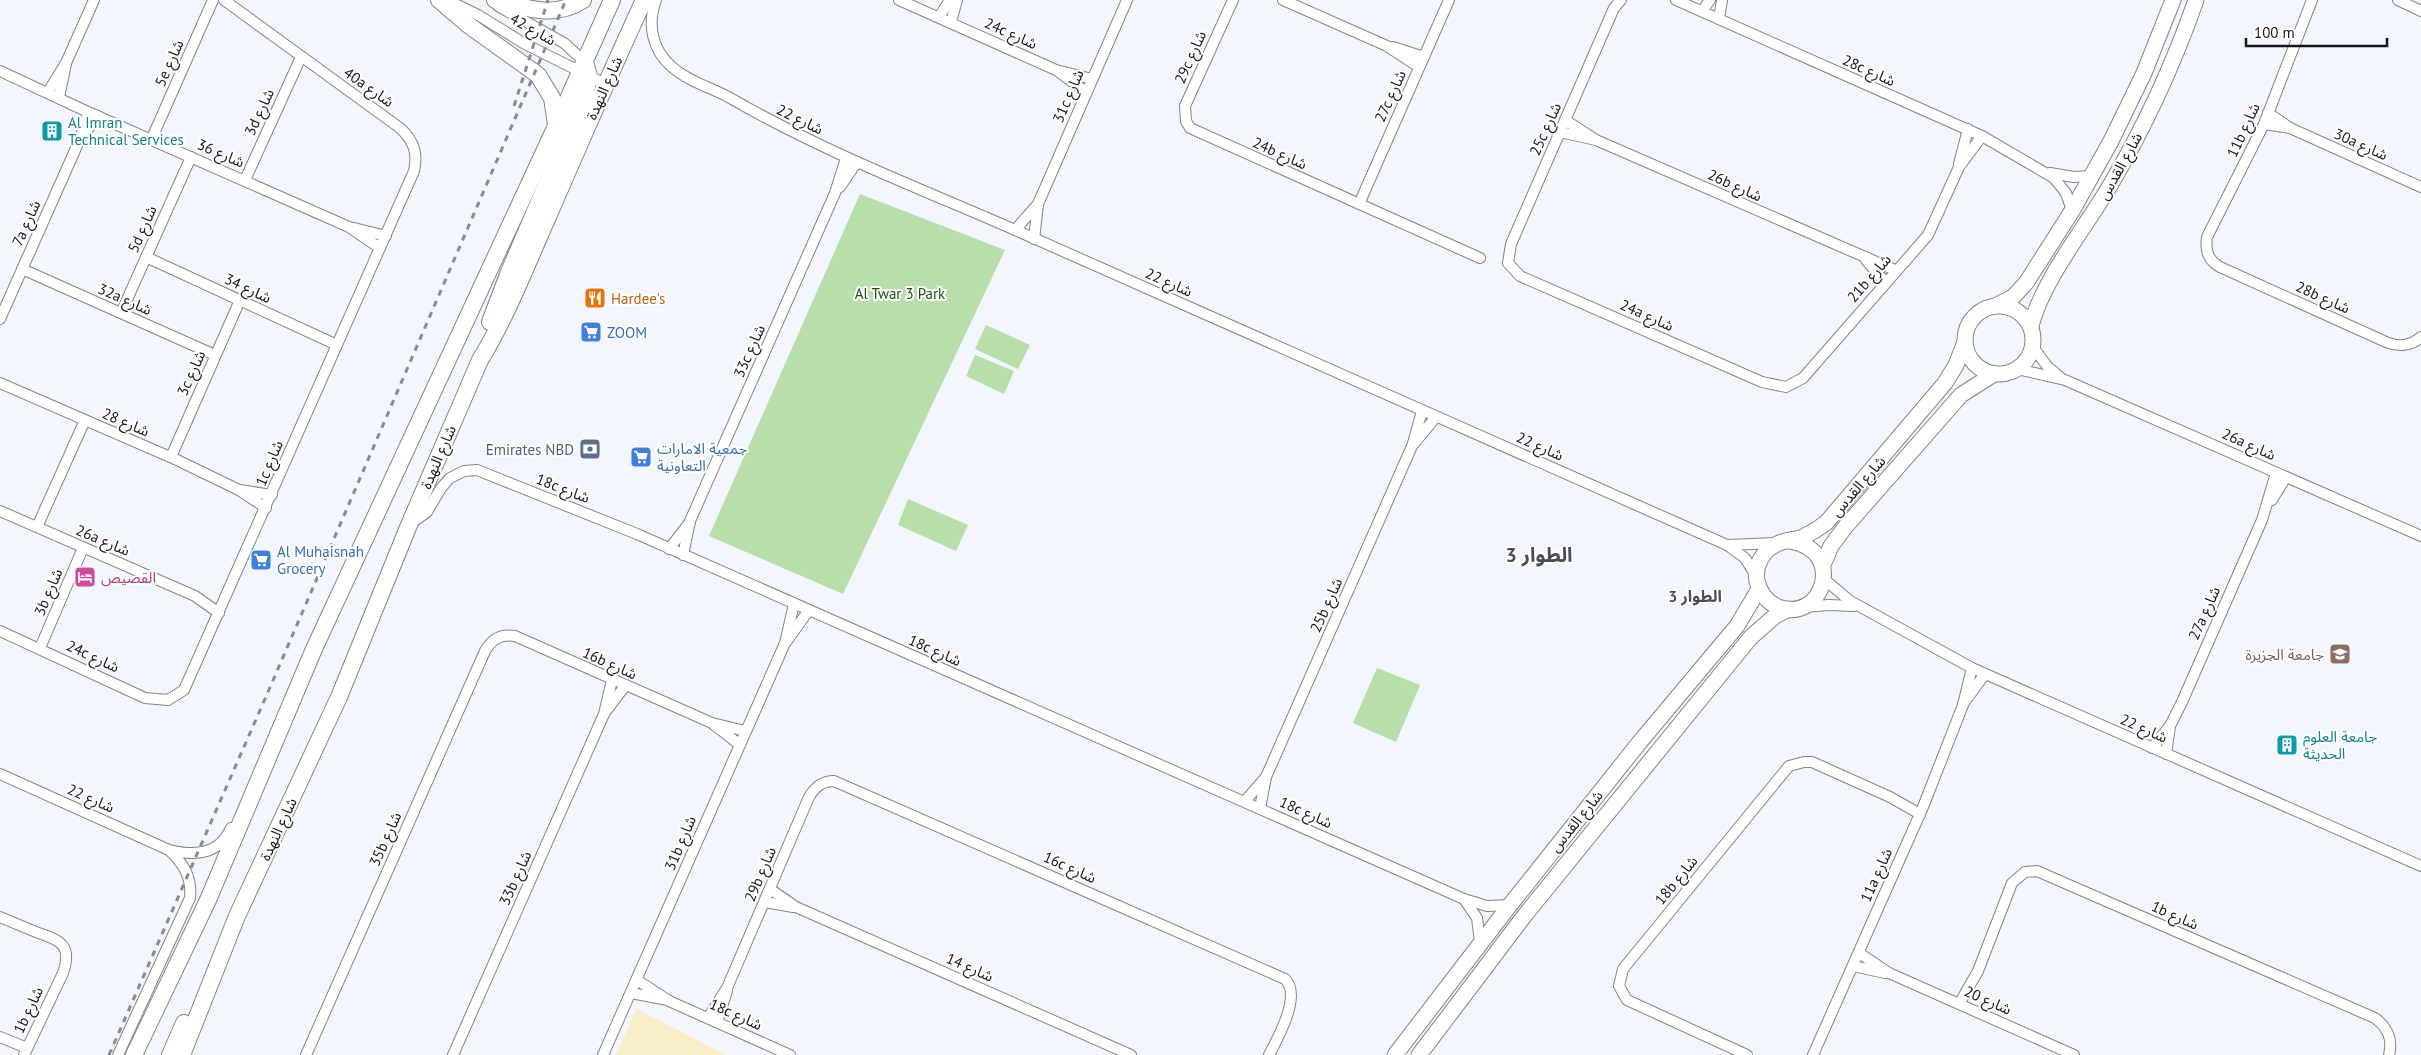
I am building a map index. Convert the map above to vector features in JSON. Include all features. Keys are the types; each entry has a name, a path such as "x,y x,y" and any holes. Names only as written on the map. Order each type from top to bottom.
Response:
{"main road":[{"path":"439,0 458,18 538,75 552,98 556,126"},
{"path":"496,0 549,12 564,10 583,0"},
{"name":"شارع النهدة","path":"134,1055 208,900 314,649 556,126 585,70 612,0"},
{"name":"شارع النهدة","path":"170,1055 207,972 237,916 339,697 409,525 480,360 494,336 516,289 605,84 644,0"},
{"name":"شارع القدس","path":"1997,305 2020,290 2072,211 2132,99 2173,0"},
{"name":"شارع القدس","path":"2031,326 2040,298 2113,182 2143,124 2163,82 2196,0"},
{"path":"480,360 501,291 583,100 585,70"},
{"path":"1997,305 2017,310 2031,326 2033,347 2029,356 2017,369 2002,374 1994,374 1974,363 1966,350 1965,342 1968,325 1980,311 1997,305"},
{"name":"شارع القدس","path":"1784,542 1816,530 1834,514 1945,383 1956,364 1965,342"},
{"name":"شارع القدس","path":"1823,572 1838,537 1950,407 1969,389 1994,374"},
{"path":"1784,542 1800,542 1810,548 1818,555 1823,572 1816,597 1794,608 1771,603 1758,583 1762,557 1784,542"},
{"name":"شارع القدس","path":"1395,1055 1510,904 1639,743 1737,626 1758,583"},
{"name":"شارع القدس","path":"1420,1054 1525,915 1720,674 1762,626 1794,608"},
{"name":"شارع النهدة","path":"146,1055 189,955 208,900"},
{"name":"شارع النهدة","path":"182,1055 237,916"}],"street":[{"path":"48,92 66,63 94,0"},
{"name":"5e شارع","path":"152,138 213,0"},
{"name":"40a شارع","path":"224,0 400,128 413,143 416,152 414,171 386,236"},
{"name":"شارع 42","path":"447,0 465,8 525,44 585,70 605,84"},
{"name":"شارع 42","path":"487,0 564,43 585,70"},
{"name":"شارع 22","path":"656,0 652,10 652,34 655,44 669,65 678,72 725,95 759,116 846,158 1015,230 1727,545 1745,558 1758,583"},
{"name":"24c شارع","path":"899,0 1056,70 1092,79"},
{"path":"939,17 950,0"},
{"path":"951,22 956,0"},
{"name":"31c شارع","path":"1034,239 1038,204 1127,0"},
{"name":"29c شارع","path":"1190,128 1186,121 1185,106 1233,0"},
{"path":"1283,0 1387,46 1424,57"},
{"name":"27c شارع","path":"1359,204 1449,0"},
{"name":"28c شارع","path":"1676,0 1982,136 2046,172 2066,193 2072,211"},
{"path":"1702,12 1710,0"},
{"path":"1719,19 1722,0"},
{"name":"11b شارع","path":"2220,267 2209,258 2206,245 2207,237 2264,124 2312,0"},
{"path":"2398,0 2421,9"},
{"name":"25c شارع","path":"1508,263 1508,250 1617,3"},
{"path":"1387,46 1419,67"},
{"name":"3d شارع","path":"245,180 301,57"},
{"path":"59,97 66,63"},
{"name":"24c شارع","path":"1056,70 1086,92"},
{"name":"شارع 36","path":"0,71 348,227 380,248"},
{"name":"7a شارع","path":"0,319 80,139 88,112"},
{"name":"30a شارع","path":"2268,113 2290,128 2421,187"},
{"name":"7a شارع","path":"80,139 98,116"},
{"name":"26b شارع","path":"1565,120 1596,140 1863,258 1896,270"},
{"name":"30a شارع","path":"2264,124 2290,128"},
{"name":"24b شارع","path":"1190,128 1480,258"},
{"name":"21b شارع","path":"1779,387 1792,385 1804,378 1932,227 1959,167 1968,130"},
{"name":"26b شارع","path":"1560,132 1596,140"},
{"name":"21b شارع","path":"1959,167 1982,136"},
{"name":"5d شارع","path":"121,313 191,157"},
{"name":"33c شارع","path":"683,555 690,521 835,193 846,158"},
{"name":"33c شارع","path":"835,193 856,162"},
{"name":"28c شارع","path":"2046,172 2074,177 2092,176"},
{"name":"31c شارع","path":"1015,230 1038,204"},
{"name":"شارع 36","path":"348,227 386,236"},
{"name":"1c شارع","path":"174,698 188,684 386,236"},
{"name":"شارع 34","path":"146,257 337,346"},
{"name":"26b شارع","path":"1863,258 1885,282"},
{"name":"24a شارع","path":"1508,263 1515,273 1527,279 1754,379 1779,387"},
{"name":"28b شارع","path":"2220,267 2386,342 2398,346 2418,339"},
{"name":"32a شارع","path":"22,270 215,355"},
{"name":"3c شارع","path":"171,457 240,300"},
{"name":"26a شارع","path":"2033,347 2047,366 2065,380"},
{"name":"26a شارع","path":"2017,369 2065,380 2421,536"},
{"name":"شارع 28","path":"0,383 171,457 239,490 266,508"},
{"name":"25b شارع","path":"1260,808 1266,777 1412,446 1422,411"},
{"name":"25b شارع","path":"1412,446 1436,417"},
{"path":"37,527 85,420"},
{"name":"18c شارع","path":"409,525 427,512 445,482 464,471 484,471 669,548 1464,898 1487,906 1510,904"},
{"name":"27a شارع","path":"2152,748 2170,726 2281,475"},
{"name":"شارع 28","path":"239,490 272,495"},
{"name":"26a شارع","path":"0,511 195,596 218,613"},
{"name":"33c شارع","path":"669,548 690,521"},
{"name":"شارع 22","path":"1727,545 1784,542"},
{"name":"3b شارع","path":"40,648 83,548"},
{"name":"شارع 22","path":"1823,572 1840,595 1972,668 2421,866"},
{"name":"26a شارع","path":"195,596 224,601"},
{"name":"31b شارع","path":"603,1055 785,642 794,604"},
{"name":"شارع 22","path":"1794,608 1830,605 1860,607"},
{"name":"31b شارع","path":"785,642 809,610"},
{"name":"24c شارع","path":"0,631 145,698 161,701 174,698"},
{"name":"16b شارع","path":"496,638 508,635 514,636 712,724 745,731"},
{"name":"35b شارع","path":"306,1055 485,651 496,638"},
{"name":"11a شارع","path":"1813,1055 1921,811 1963,705 1972,668"},
{"name":"11a شارع","path":"1963,705 1985,674"},
{"name":"33b شارع","path":"453,1055 604,714 612,680"},
{"name":"33b شارع","path":"604,714 625,686"},
{"name":"16b شارع","path":"712,724 739,744"},
{"name":"27a شارع","path":"2166,754 2170,726"},
{"name":"18b شارع","path":"1747,1055 1627,1000 1619,986 1622,969 1789,766 1812,762 1921,811"},
{"path":"169,850 199,853 209,851 220,844 229,833 253,779 264,765"},
{"name":"شارع 22","path":"0,774 169,850"},
{"name":"25b شارع","path":"1245,801 1266,777"},
{"name":"29b شارع","path":"713,1020 812,791 823,783 830,781"},
{"name":"16c شارع","path":"830,781 844,784 1280,976 1288,982 1292,991 1289,1011 1269,1055"},
{"path":"118,1055 190,898 189,876 184,866 169,850"},
{"name":"1b شارع","path":"1962,1006 1974,986 2012,883 2025,872 2037,871 2375,1018 2388,1030 2391,1039 2389,1055"},
{"name":"شارع 14","path":"770,889 796,907 1131,1055"},
{"path":"1464,898 1477,918 1480,942"},
{"name":"شارع 14","path":"765,902 796,907"},
{"name":"1b شارع","path":"0,916 56,938 64,947 66,962 60,979 26,1052"},
{"name":"شارع 20","path":"1859,953 1889,973 2074,1055"},
{"name":"شارع 20","path":"1854,966 1889,973"},
{"name":"18c شارع","path":"637,980 669,1001 790,1055"},
{"name":"18c شارع","path":"631,993 669,1001"},
{"path":"0,1036 26,1052"}],"green space":[{"name":"Al Twar 3 Park","path":"860,194 1005,250 843,594 709,536"},
{"path":"986,325 1030,345 1018,369 975,349"},
{"path":"975,355 1014,371 1004,394 966,376"},
{"path":"908,499 968,525 956,551 898,525"},
{"path":"1377,668 1420,685 1396,742 1353,723"}],"sand":[{"path":"637,1009 726,1055 616,1055"}],"railway":[{"path":"514,106 548,0"},
{"path":"109,1055 268,692 566,0"}],"place":[{"name":"Al Imran Technical Services","path":"52,131"},
{"name":"Hardee's","path":"595,298"},
{"name":"ZOOM","path":"591,332"},
{"name":"Emirates NBD","path":"590,449"},
{"name":"جمعية الامارات التعاونية","path":"641,457"},
{"name":"Al Muhaisnah Grocery","path":"261,560"},
{"name":"القصيص","path":"85,577"},
{"name":"جامعة الجزيرة","path":"2340,654"},
{"name":"جامعة العلوم الحديثة","path":"2287,745"}],"district":[{"name":"الطوار 3","path":"1539,555"},
{"name":"الطوار 3","path":"1695,596"}]}
